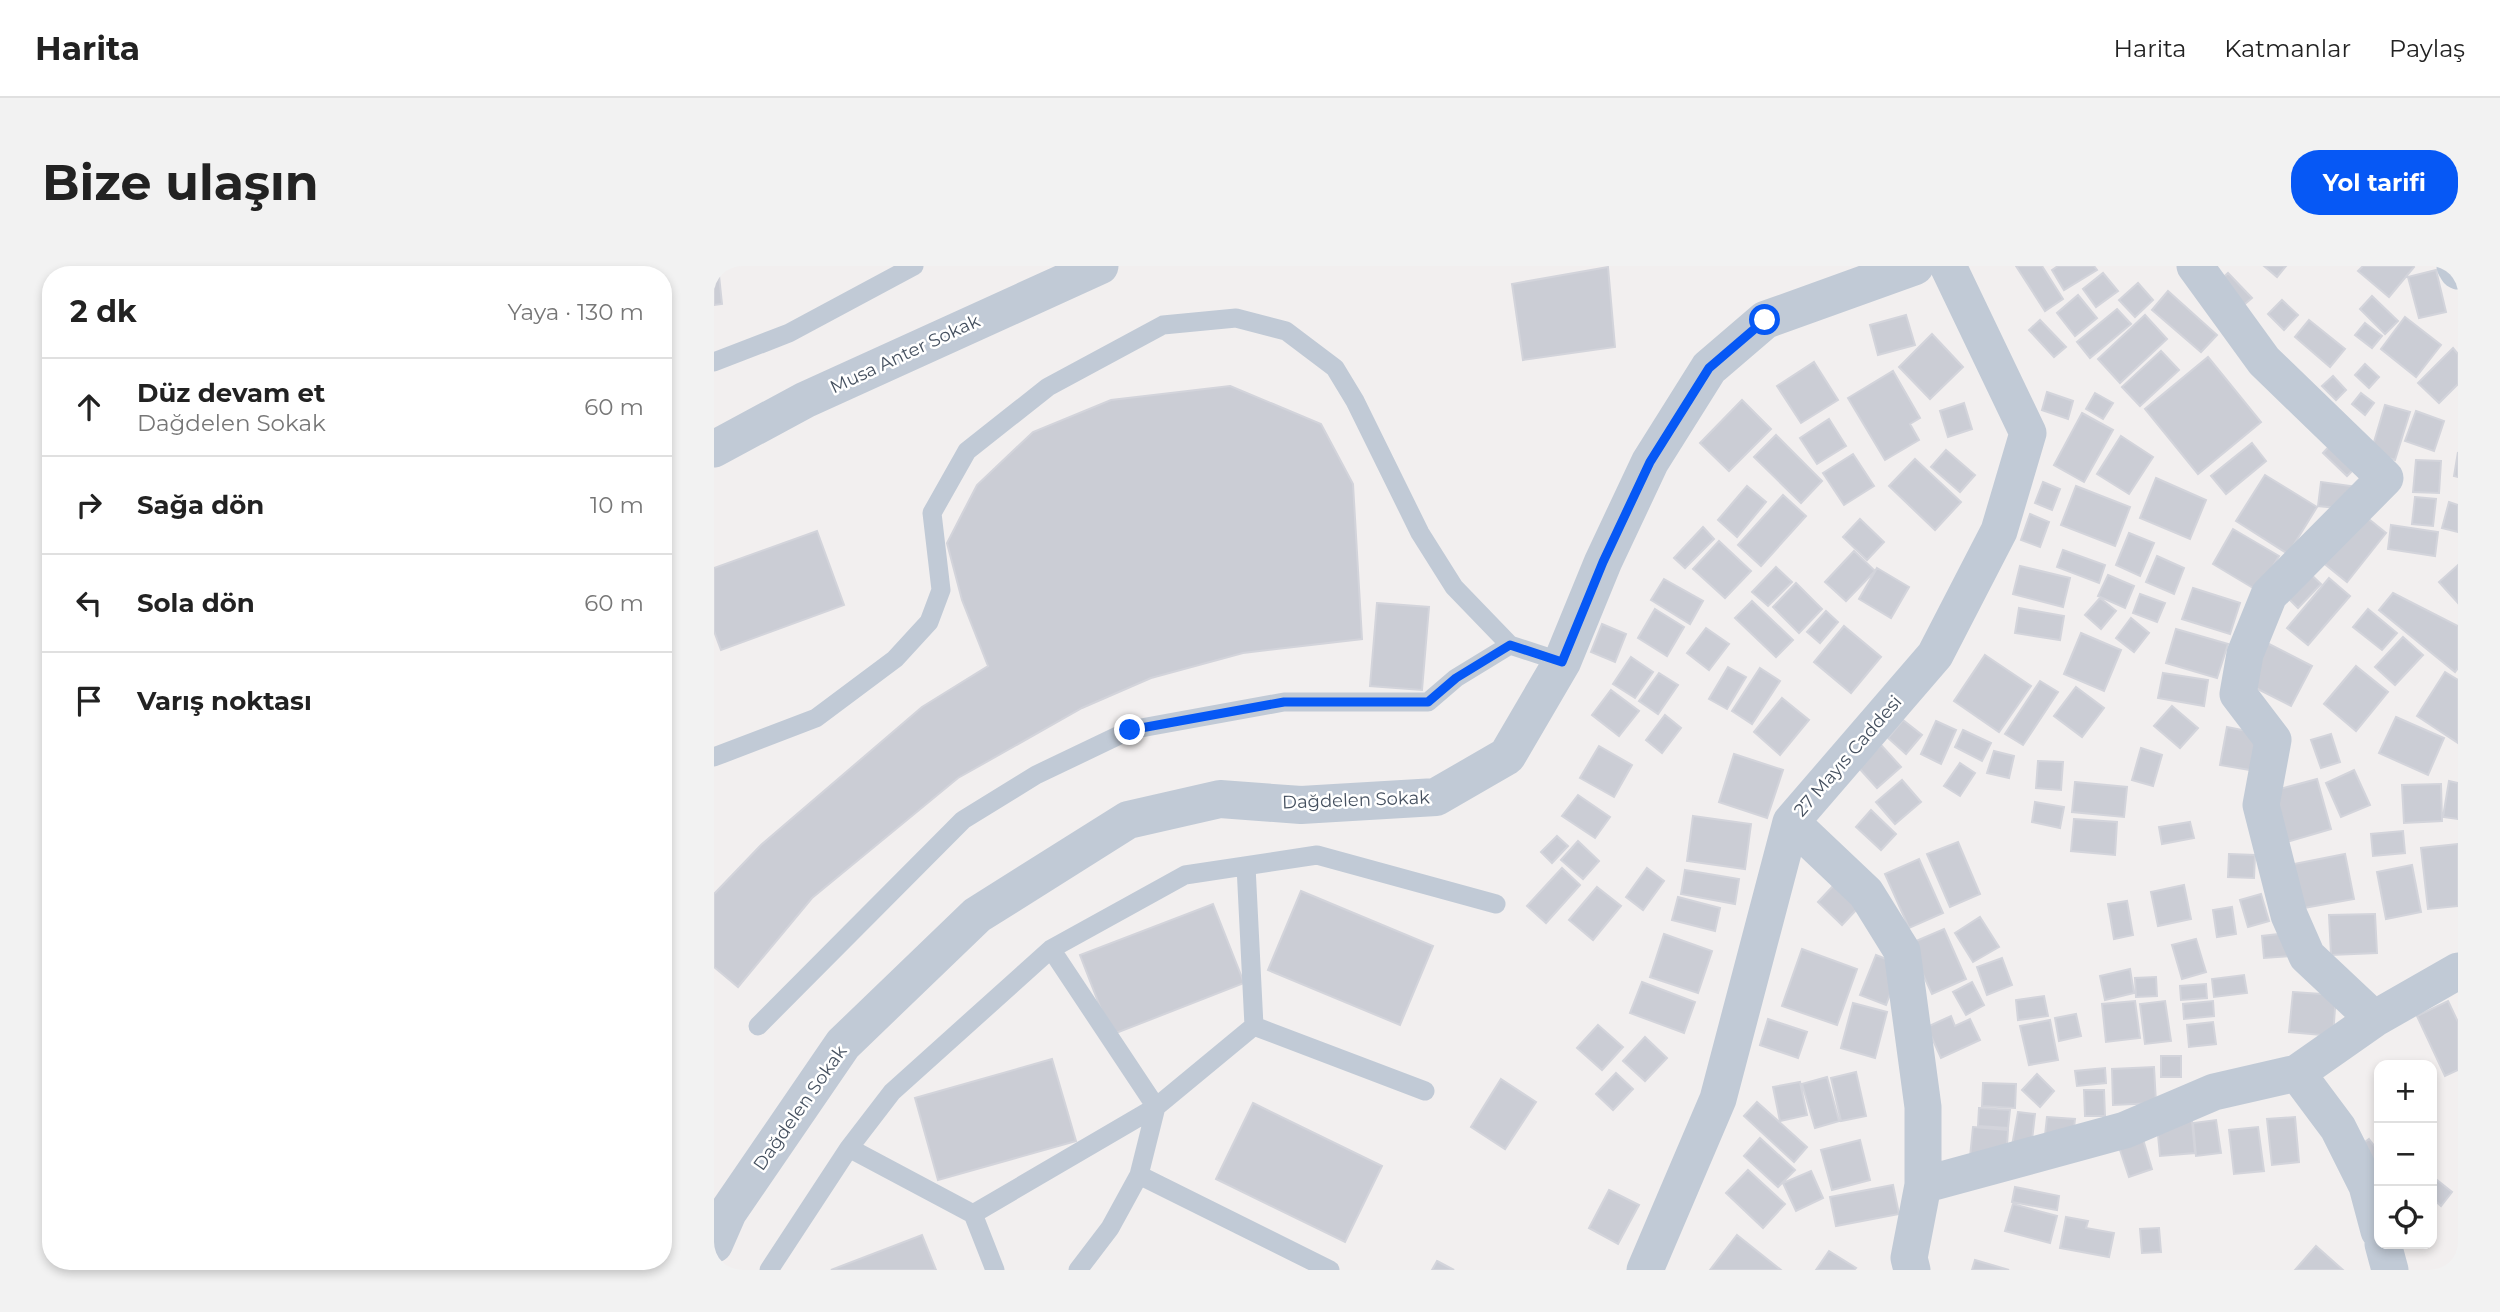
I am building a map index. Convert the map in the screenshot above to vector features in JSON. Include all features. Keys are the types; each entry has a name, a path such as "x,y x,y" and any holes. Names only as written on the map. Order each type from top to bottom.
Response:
{"street":[{"name":"Musa Anter Sokak","path":"714,449 805,400 1100,266"},
{"name":"Dağdelen Sokak","path":"714,1244 728,1212 844,1044 977,915 1128,820 1220,799 1301,805 1436,797 1507,756 1562,662 1603,562 1650,462 1709,368 1765,320 1915,266"},
{"name":"27 Mayıs Caddesi","path":"1645,1270 1718,1099 1791,822 1935,654 1999,531 2028,433 1948,266"},
{"path":"2195,266 2264,361 2385,478 2269,595 2245,653 2238,694 2273,740 2261,805 2289,915 2307,956 2374,1018"},
{"path":"2455,266 2458,271"},
{"path":"1791,822 1866,893 1902,951 1923,1107 1923,1185 1909,1258 1912,1270"},
{"path":"1923,1185 2125,1130 2214,1092 2297,1073 2374,1018 2458,971"},
{"path":"2297,1073 2338,1128 2367,1186 2374,1212"},
{"path":"2384,1249 2390,1270"}],"lane":[{"path":"714,362 789,333 914,266"},
{"path":"714,757 816,718 895,659 929,622 941,590 932,513 967,451 1048,387 1163,325 1236,318 1286,331 1335,368 1355,401 1420,533 1454,587 1510,645 1562,662"},
{"path":"758,1026 963,820 1036,775 1130,730 1284,702 1428,702 1456,678 1510,645"},
{"path":"768,1270 849,1148 892,1092 1051,949 1185,875 1317,855 1496,904"},
{"path":"1246,866 1254,1026"},
{"path":"1051,949 1156,1107 1139,1175 1110,1228 1078,1270"},
{"path":"1254,1026 1425,1091"},
{"path":"973,1214 1156,1107 1254,1026"},
{"path":"849,1148 973,1214 995,1270"},
{"path":"1139,1175 1330,1270"}],"building":[{"path":"714,266 718,266 722,304 714,305"},
{"path":"2016,266 2042,266 2063,299 2045,311"},
{"path":"2058,266 2094,266 2097,270 2064,290 2052,270"},
{"path":"2264,266 2286,266 2277,277"},
{"path":"2363,266 2414,267 2389,297 2358,271"},
{"path":"1608,267 1615,347 1523,360 1512,284"},
{"path":"2436,270 2446,312 2419,318 2408,277"},
{"path":"2103,273 2118,291 2096,307 2083,289"},
{"path":"2228,273 2252,298 2238,310 2214,286"},
{"path":"2138,283 2153,300 2135,317 2119,300"},
{"path":"2168,291 2217,335 2201,352 2152,310"},
{"path":"2078,295 2097,318 2075,336 2057,313"},
{"path":"2372,296 2398,321 2385,334 2360,309"},
{"path":"2282,300 2298,315 2284,330 2268,314"},
{"path":"2117,309 2131,324 2090,358 2077,342"},
{"path":"1906,315 1915,345 1878,355 1870,325"},
{"path":"2145,315 2167,339 2120,383 2098,359"},
{"path":"2405,317 2441,345 2416,377 2381,349"},
{"path":"2040,320 2066,347 2054,357 2029,330"},
{"path":"2309,320 2345,349 2330,367 2295,337"},
{"path":"2365,323 2382,336 2372,348 2355,335"},
{"path":"1932,334 1963,367 1930,399 1899,367"},
{"path":"2453,348 2458,354 2458,384 2439,403 2418,383"},
{"path":"2161,351 2179,370 2140,406 2122,387"},
{"path":"2208,357 2261,422 2198,474 2145,409"},
{"path":"1814,362 1838,400 1801,423 1777,386"},
{"path":"2365,364 2379,377 2369,388 2355,375"},
{"path":"1893,371 1920,418 1910,424 1919,440 1885,460 1848,398"},
{"path":"2333,376 2346,390 2336,400 2322,386"},
{"path":"1230,386 1321,424 1353,484 1362,639 1243,653 1151,678 1082,708 958,778 812,898 738,987 714,967 714,894 761,845 922,707 988,666 962,600 947,543 977,485 1033,432 1111,400"},
{"path":"2047,392 2073,401 2068,419 2042,410"},
{"path":"2095,393 2113,403 2103,419 2086,409"},
{"path":"2361,393 2374,403 2365,415 2352,404"},
{"path":"1742,400 1771,429 1729,471 1700,443"},
{"path":"1964,403 1972,429 1948,437 1940,411"},
{"path":"2385,405 2410,412 2395,460 2371,452"},
{"path":"2416,411 2444,421 2434,451 2405,441"},
{"path":"2082,413 2113,430 2084,482 2054,465"},
{"path":"1829,419 1846,446 1817,464 1800,438"},
{"path":"1776,435 1822,481 1801,503 1754,457"},
{"path":"2121,436 2153,457 2129,494 2097,474"},
{"path":"2335,440 2359,464 2347,476 2323,453"},
{"path":"2252,443 2266,461 2226,494 2211,476"},
{"path":"1946,450 1975,475 1960,492 1931,467"},
{"path":"2458,452 2458,477 2454,476"},
{"path":"1853,454 1874,486 1844,505 1823,473"},
{"path":"1915,459 1961,502 1935,530 1889,486"},
{"path":"2416,460 2441,461 2439,493 2413,492"},
{"path":"2265,475 2317,507 2288,554 2236,521"},
{"path":"2156,478 2206,500 2190,539 2140,518"},
{"path":"2043,482 2060,489 2052,510 2035,503"},
{"path":"2321,482 2351,486 2348,509 2318,506"},
{"path":"1747,486 1766,502 1737,537 1718,520"},
{"path":"2076,486 2130,507 2115,546 2061,525"},
{"path":"1783,495 1806,516 1761,566 1738,545"},
{"path":"2415,497 2436,499 2433,526 2412,524"},
{"path":"2449,502 2458,505 2458,532 2442,528"},
{"path":"2360,512 2386,533 2347,582 2321,561"},
{"path":"2030,514 2049,522 2040,547 2021,540"},
{"path":"1860,519 1884,542 1867,560 1843,537"},
{"path":"2391,525 2438,532 2435,556 2388,549"},
{"path":"1703,527 1714,539 1685,568 1674,558"},
{"path":"2233,529 2279,556 2258,591 2213,564"},
{"path":"817,531 844,605 721,650 714,631 714,568"},
{"path":"2129,533 2154,543 2140,576 2116,565"},
{"path":"1719,541 1751,571 1725,598 1693,569"},
{"path":"2063,550 2105,565 2099,583 2057,567"},
{"path":"1854,551 1875,571 1846,601 1825,582"},
{"path":"2157,556 2184,568 2174,594 2146,582"},
{"path":"2458,565 2458,603 2439,582"},
{"path":"2020,566 2070,578 2063,607 2013,594"},
{"path":"1776,567 1792,582 1768,606 1752,592"},
{"path":"2303,567 2321,584 2298,608 2281,591"},
{"path":"1877,568 1909,587 1891,618 1859,599"},
{"path":"2108,575 2134,586 2125,608 2098,596"},
{"path":"2329,578 2350,596 2308,645 2287,628"},
{"path":"1664,579 1703,601 1690,624 1651,600"},
{"path":"1796,583 1822,609 1799,633 1773,607"},
{"path":"2193,588 2240,603 2230,634 2182,619"},
{"path":"2393,593 2458,626 2458,668 2455,672 2379,610"},
{"path":"2140,594 2165,603 2157,622 2133,613"},
{"path":"2100,598 2116,611 2101,629 2085,615"},
{"path":"1752,601 1793,640 1776,657 1735,618"},
{"path":"1377,603 1429,607 1422,690 1370,686"},
{"path":"2019,608 2064,616 2060,640 2015,633"},
{"path":"1655,609 1684,627 1667,656 1638,638"},
{"path":"2368,609 2397,633 2382,650 2353,627"},
{"path":"1826,611 1838,622 1820,643 1807,632"},
{"path":"2131,618 2149,633 2134,652 2116,638"},
{"path":"1602,624 1626,634 1615,662 1591,652"},
{"path":"1844,626 1881,657 1851,693 1814,662"},
{"path":"1706,628 1729,644 1709,670 1687,653"},
{"path":"2176,629 2228,644 2217,678 2166,663"},
{"path":"2081,633 2121,650 2104,691 2064,674"},
{"path":"2403,637 2423,655 2395,685 2375,667"},
{"path":"2265,642 2312,666 2291,706 2244,682"},
{"path":"1985,655 2031,686 1999,732 1954,701"},
{"path":"1631,657 1653,672 1635,698 1613,684"},
{"path":"2356,666 2388,692 2356,731 2324,704"},
{"path":"1728,667 1746,677 1727,709 1709,699"},
{"path":"1760,668 1780,681 1752,724 1732,711"},
{"path":"2445,672 2458,680 2458,743 2417,716"},
{"path":"1659,673 1678,685 1658,714 1639,701"},
{"path":"2163,673 2208,680 2204,706 2158,698"},
{"path":"2040,681 2058,692 2023,745 2005,734"},
{"path":"2076,687 2104,708 2082,737 2054,716"},
{"path":"1611,690 1639,711 1619,736 1592,715"},
{"path":"1782,698 1809,720 1780,755 1754,732"},
{"path":"2172,706 2198,728 2180,748 2154,726"},
{"path":"1665,715 1681,728 1662,753 1646,740"},
{"path":"2396,717 2444,738 2428,775 2379,753"},
{"path":"1903,720 1922,735 1906,754 1888,738"},
{"path":"1936,721 1956,730 1941,764 1921,754"},
{"path":"2227,727 2262,734 2256,771 2220,765"},
{"path":"1963,730 1991,743 1982,761 1955,747"},
{"path":"2331,734 2340,762 2321,768 2311,740"},
{"path":"1881,745 1901,767 1877,788 1858,767"},
{"path":"1599,746 1632,765 1614,797 1580,778"},
{"path":"2141,748 2162,755 2153,786 2132,780"},
{"path":"1994,751 2014,756 2009,778 1987,773"},
{"path":"1734,754 1783,770 1767,818 1719,802"},
{"path":"2038,761 2063,762 2061,790 2036,788"},
{"path":"1960,763 1975,773 1960,796 1944,786"},
{"path":"2354,770 2370,805 2341,817 2326,783"},
{"path":"2317,779 2331,829 2280,844 2265,793"},
{"path":"1902,780 1921,802 1895,824 1876,802"},
{"path":"2449,781 2458,783 2458,819 2443,817"},
{"path":"2075,782 2127,787 2124,817 2072,812"},
{"path":"2441,784 2442,821 2404,823 2402,785"},
{"path":"1578,795 1610,817 1595,838 1562,816"},
{"path":"2035,802 2064,807 2060,828 2032,822"},
{"path":"1871,810 1896,834 1881,850 1856,827"},
{"path":"1693,816 1751,824 1745,869 1687,861"},
{"path":"2074,819 2117,822 2115,855 2071,851"},
{"path":"2190,822 2194,838 2162,844 2159,827"},
{"path":"2403,831 2405,853 2373,856 2371,834"},
{"path":"1557,836 1568,846 1552,863 1541,852"},
{"path":"1578,841 1599,861 1583,879 1561,860"},
{"path":"1958,842 1980,894 1950,907 1927,854"},
{"path":"2458,844 2458,906 2428,909 2421,848"},
{"path":"2229,854 2255,855 2254,878 2228,877"},
{"path":"2345,854 2354,899 2298,909 2289,865"},
{"path":"1919,859 1943,913 1909,928 1885,874"},
{"path":"2412,865 2421,912 2386,919 2377,872"},
{"path":"1562,868 1580,885 1546,923 1527,906"},
{"path":"1647,868 1664,881 1643,910 1626,897"},
{"path":"1685,870 1739,879 1735,904 1681,894"},
{"path":"1834,885 1858,908 1842,925 1818,902"},
{"path":"2184,885 2191,919 2158,926 2151,892"},
{"path":"1597,887 1621,906 1593,940 1569,920"},
{"path":"1301,891 1433,946 1400,1025 1268,970"},
{"path":"2261,894 2269,921 2248,927 2240,900"},
{"path":"1678,897 1720,908 1715,931 1672,920"},
{"path":"2127,901 2133,935 2114,939 2108,904"},
{"path":"1213,904 1244,983 1111,1035 1080,955"},
{"path":"2232,907 2236,934 2217,937 2213,910"},
{"path":"2375,914 2377,953 2331,955 2329,915"},
{"path":"1980,917 1999,947 1973,962 1955,933"},
{"path":"1944,929 1966,979 1932,994 1909,944"},
{"path":"2287,933 2290,956 2264,958 2262,936"},
{"path":"1664,934 1712,951 1698,993 1650,977"},
{"path":"2196,939 2206,972 2182,979 2172,945"},
{"path":"1802,949 1857,969 1837,1025 1782,1006"},
{"path":"1876,955 1901,965 1886,1005 1860,995"},
{"path":"2002,958 2012,985 1987,995 1977,967"},
{"path":"2130,969 2134,993 2105,1000 2100,976"},
{"path":"2244,975 2247,993 2214,997 2212,979"},
{"path":"2156,977 2157,996 2136,997 2135,978"},
{"path":"1642,982 1695,1002 1684,1033 1630,1013"},
{"path":"1972,982 1984,1005 1966,1015 1953,992"},
{"path":"2206,984 2207,998 2181,1000 2180,986"},
{"path":"2293,992 2336,995 2333,1036 2289,1032"},
{"path":"2044,996 2048,1016 2018,1020 2016,1000"},
{"path":"2135,1001 2140,1038 2106,1042 2102,1004"},
{"path":"2165,1001 2171,1041 2145,1044 2140,1004"},
{"path":"2213,1001 2214,1016 2184,1019 2183,1004"},
{"path":"2448,1001 2458,1022 2458,1070 2445,1076 2417,1016"},
{"path":"1853,1003 1887,1012 1875,1058 1841,1048"},
{"path":"2076,1014 2081,1036 2059,1041 2055,1018"},
{"path":"1951,1016 1955,1026 1970,1019 1980,1040 1941,1058 1927,1027"},
{"path":"1768,1019 1807,1032 1798,1058 1760,1045"},
{"path":"2050,1020 2058,1060 2029,1065 2020,1026"},
{"path":"2213,1022 2216,1044 2189,1047 2187,1025"},
{"path":"1598,1025 1623,1047 1602,1070 1577,1048"},
{"path":"1645,1037 1667,1058 1645,1081 1623,1061"},
{"path":"2161,1056 2181,1056 2181,1077 2161,1077"},
{"path":"1052,1059 1076,1141 938,1180 915,1098"},
{"path":"2154,1067 2156,1103 2113,1105 2112,1069"},
{"path":"2105,1068 2106,1083 2077,1086 2075,1071"},
{"path":"1856,1072 1866,1116 1841,1121 1831,1078"},
{"path":"1616,1073 1633,1089 1613,1110 1596,1094"},
{"path":"2037,1074 2054,1091 2040,1107 2022,1090"},
{"path":"1827,1077 1839,1121 1815,1128 1802,1084"},
{"path":"1501,1079 1536,1102 1505,1149 1471,1127"},
{"path":"1800,1082 1807,1115 1780,1121 1773,1087"},
{"path":"1983,1083 2016,1084 2015,1108 1982,1106"},
{"path":"2084,1090 2104,1090 2105,1116 2085,1116"},
{"path":"1757,1102 1807,1147 1794,1162 1744,1116"},
{"path":"1253,1103 1382,1166 1345,1242 1216,1179"},
{"path":"1979,1108 2010,1110 2008,1128 1978,1126"},
{"path":"2018,1112 2035,1114 2031,1149 2012,1146"},
{"path":"2047,1117 2075,1119 2073,1138 2045,1135"},
{"path":"2295,1117 2299,1162 2272,1165 2267,1119"},
{"path":"2216,1120 2221,1153 2196,1156 2193,1123"},
{"path":"2192,1121 2195,1153 2160,1156 2157,1124"},
{"path":"1973,1127 2008,1130 2006,1160 1970,1157"},
{"path":"2258,1127 2264,1171 2234,1174 2229,1130"},
{"path":"2142,1136 2152,1169 2129,1177 2118,1144"},
{"path":"1760,1138 1795,1170 1778,1187 1744,1156"},
{"path":"2369,1139 2374,1146 2374,1167 2352,1152"},
{"path":"1860,1140 1870,1180 1832,1190 1821,1150"},
{"path":"1748,1170 1785,1204 1763,1228 1726,1193"},
{"path":"1811,1171 1823,1198 1796,1211 1783,1183"},
{"path":"2437,1180 2452,1192 2441,1206 2437,1202"},
{"path":"1893,1185 1899,1214 1836,1226 1830,1197"},
{"path":"2015,1187 2059,1196 2057,1210 2012,1202"},
{"path":"1609,1190 1639,1205 1618,1244 1589,1228"},
{"path":"2013,1204 2057,1216 2050,1243 2005,1231"},
{"path":"2066,1217 2088,1221 2086,1228 2114,1233 2109,1257 2060,1248"},
{"path":"2159,1228 2161,1252 2142,1253 2140,1229"},
{"path":"922,1235 936,1270 831,1270"},
{"path":"1737,1235 1781,1270 1710,1270"},
{"path":"2316,1246 2343,1270 2295,1270"},
{"path":"1829,1251 1856,1268 1816,1270"},
{"path":"1975,1260 2009,1270 1972,1270"},
{"path":"1437,1261 1454,1270 1432,1270"}],"route":[{"path":"1130,730 1284,702 1428,702 1456,678 1510,645 1562,662 1603,562 1650,462 1709,368 1765,320"}]}
